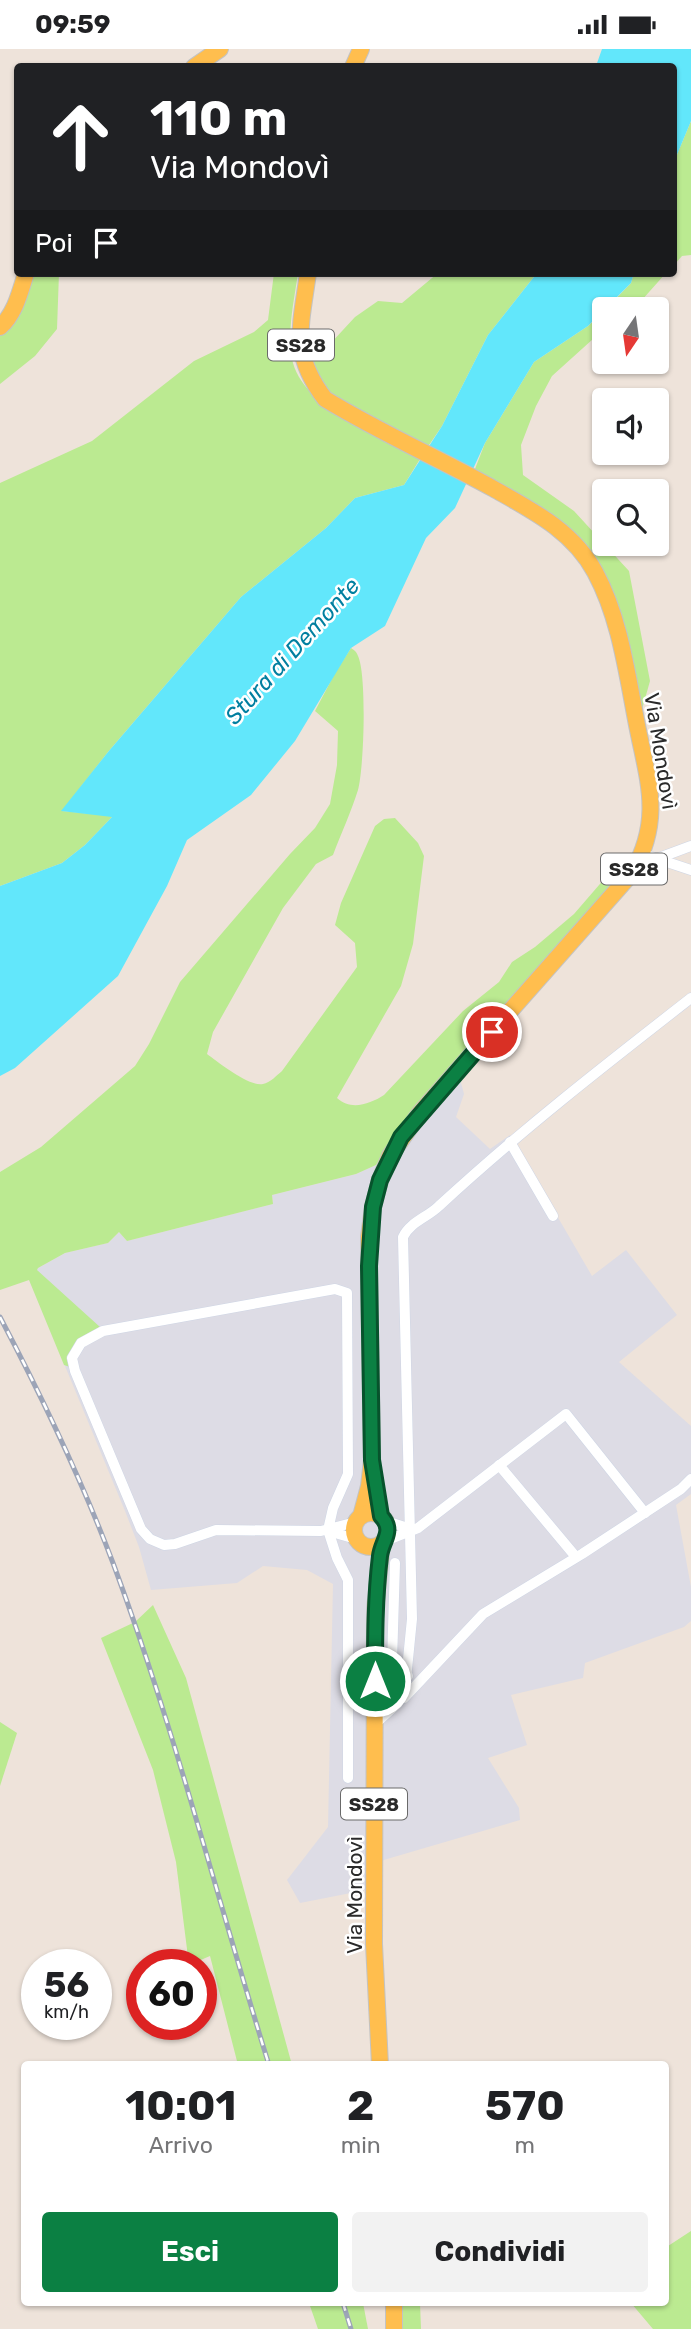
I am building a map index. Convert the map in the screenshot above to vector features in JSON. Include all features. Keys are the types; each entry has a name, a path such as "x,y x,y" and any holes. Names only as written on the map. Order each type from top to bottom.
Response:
{"main road":[{"path":"200,63 220,49"},
{"path":"0,327 7,321 25,277"},
{"name":"Via Mondovì","path":"307,277 300,340 310,379 325,399 544,518 564,533 589,562 611,610 628,681 649,787 651,822 649,856 420,1113 390,1156 376,1193 369,1237 372,1460 359,1531 369,1560 375,1609 374,1944 380,2061"},
{"name":"Via Mondovì","path":"372,1460 383,1519"},
{"path":"383,1519 371,1513 359,1531 373,1548 384,1542"},
{"name":"SS28","path":"383,1519 388,1531 384,1542"},
{"name":"Via Mondovì","path":"375,1609 384,1542"},
{"path":"394,2306 394,2329"}],"street":[{"path":"649,856 691,846"},
{"path":"649,856 691,870"},
{"path":"398,1703 408,1676 412,1619 403,1237 406,1230 437,1209 510,1142 691,998"},
{"path":"510,1142 553,1216"},
{"path":"348,1779 348,1580 328,1530 333,1508 348,1474 347,1293 335,1289 315,1292 103,1331 80,1343 72,1358 75,1371 141,1529 150,1539 164,1545 216,1531 328,1530 359,1531"},
{"path":"384,1542 418,1528 566,1414 645,1513"},
{"path":"499,1465 576,1557"},
{"path":"375,1724 483,1614 645,1513 691,1479"},
{"path":"383,1519 411,1529"},
{"path":"328,1530 359,1531"},
{"path":"395,1563 392,1662 408,1676"}],"shaded area":[{"path":"452,1069 460,1079 464,1094 456,1117 490,1149 510,1135 592,1276 626,1250 677,1315 619,1362 691,1426 691,1494 676,1505 691,1587 691,1621 684,1627 585,1663 583,1678 511,1695 527,1745 488,1758 519,1808 520,1820 370,1864 366,1890 300,1903 287,1880 328,1827 333,1584 307,1570 263,1566 237,1583 151,1590 125,1511 29,1279 38,1268 65,1253 108,1243 119,1232 127,1241 273,1204 272,1195 356,1174 376,1165 398,1131"}],"green space":[{"path":"691,121 691,255 682,256 677,262 677,155"},
{"path":"31,277 59,277 57,329 35,356 0,384 0,336 11,325"},
{"path":"273,277 297,277 290,338 292,359 299,376 326,406 365,431 420,459 404,485 355,498 326,528 241,597 108,752 62,811 113,816 85,845 62,863 0,886 0,483 92,441 194,361 254,332 268,320"},
{"path":"433,277 534,277 488,335 442,426 427,448 326,392 309,363 307,340 313,338 330,344 355,317 378,301 402,303"},
{"path":"633,277 662,277 645,297 618,297 631,283"},
{"path":"592,322 592,340 552,376 536,406 521,445 523,475 574,511 592,531 592,553 575,533 552,515 475,469 485,443 534,362"},
{"path":"594,556 615,556 629,571 650,681 641,713 621,617 603,571"},
{"path":"351,648 357,653 361,666 364,701 362,762 358,790 333,855 316,864 283,908 213,1032 207,1054 234,1073 257,1084 268,1082 282,1071 357,967 355,943 335,925 341,903 375,826 384,819 395,818 418,843 424,856 413,944 401,986 337,1098 354,1105 373,1101 384,1095 463,1011 499,982 512,962 535,947 574,914 612,870 633,858 607,892 398,1131 376,1165 356,1174 272,1195 273,1204 127,1241 119,1232 108,1243 65,1253 38,1268 37,1270 100,1327 79,1343 70,1367 64,1365 29,1280 0,1290 0,1172 41,1147 135,1066 180,982 315,828 330,804 337,765 338,731 315,711"},
{"path":"153,1605 186,1678 291,2061 237,2061 217,1983 217,1949 187,1949 176,1862 153,1770 101,1638 135,1622"},
{"path":"0,1722 17,1733 0,1786"},
{"path":"691,2231 691,2329 653,2329 634,2306 669,2306 669,2245"},
{"path":"310,2306 364,2306 368,2329 318,2329"},
{"path":"402,2306 420,2306 421,2329 402,2329"}],"water":[{"path":"602,49 691,49 691,121 677,155 677,63 597,63"},
{"name":"Stura di Demonte","path":"534,277 633,277 631,283 617,297 592,297 592,322 534,362 485,443 455,508 426,538 385,626 351,648 295,741 251,795 187,840 167,886 118,976 15,1068 0,1076 0,886 62,863 85,845 112,817 61,811 241,597 326,528 355,498 404,485 442,426 488,335"}],"railway":[{"path":"0,1317 60,1438 113,1563 156,1687 268,2061"},
{"path":"344,2306 351,2329"}],"route":[{"path":"375,1681 375,1609 380,1551 388,1526 381,1516 372,1460 369,1237 373,1207 380,1180 401,1137 492,1032"}]}
